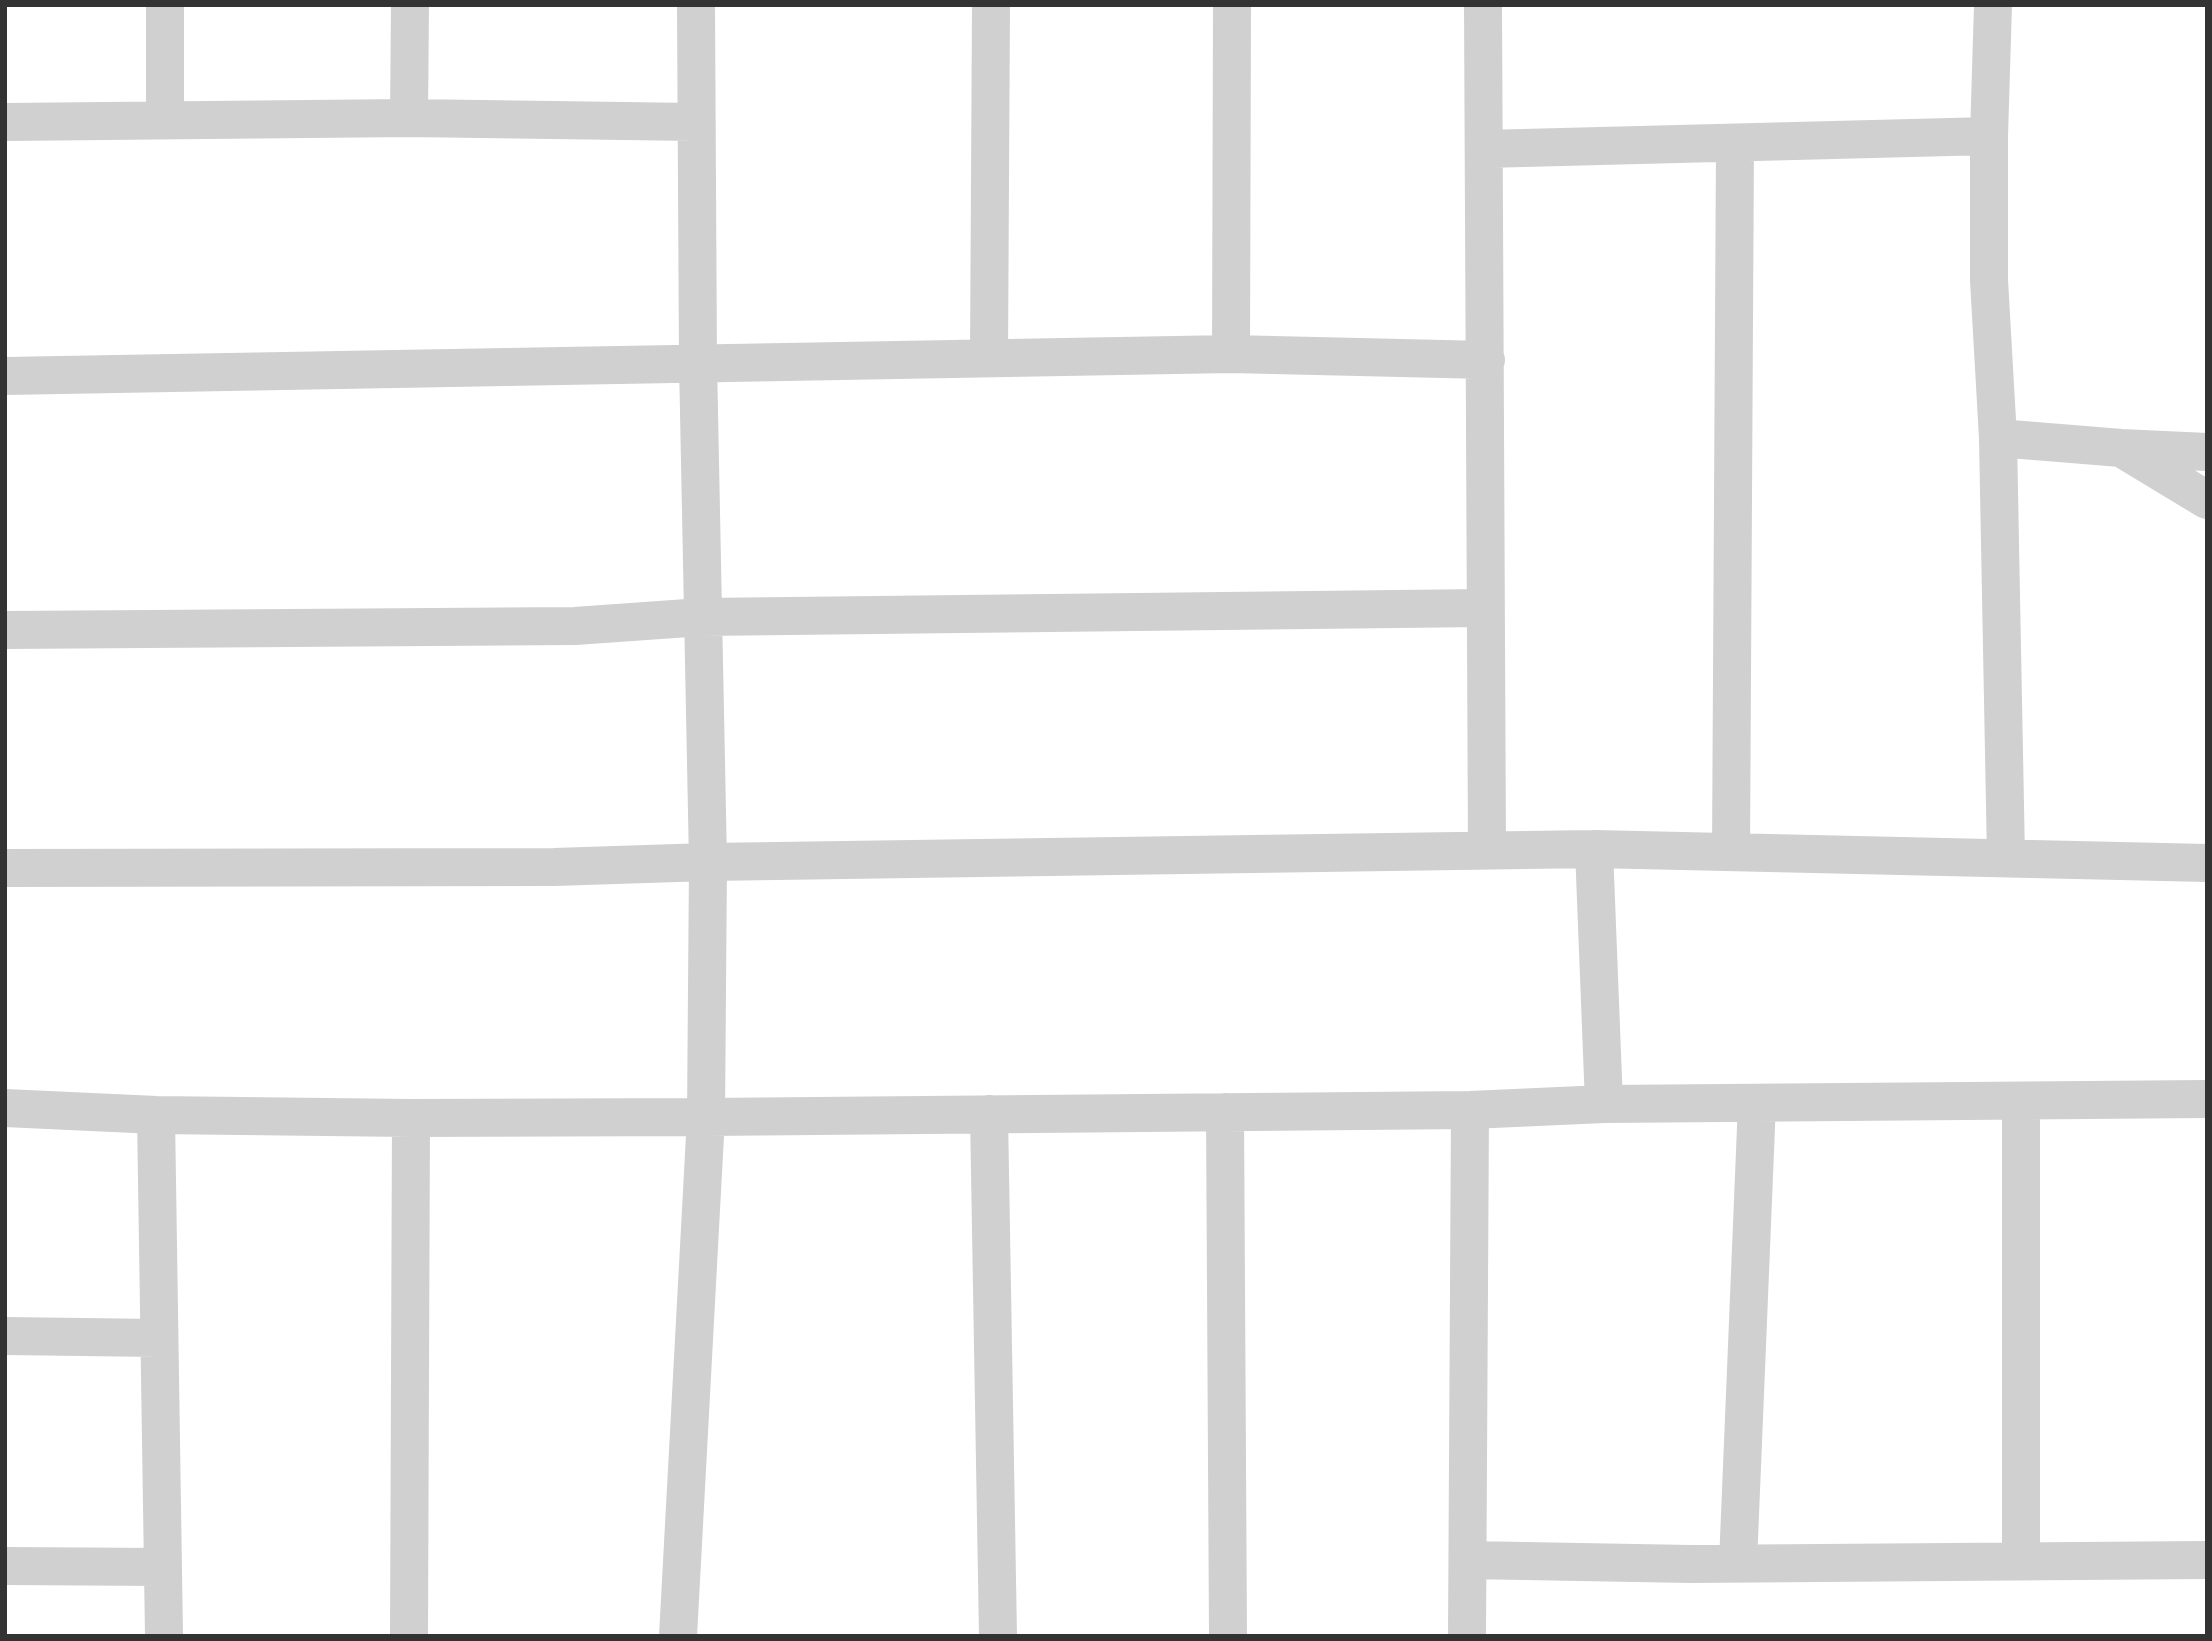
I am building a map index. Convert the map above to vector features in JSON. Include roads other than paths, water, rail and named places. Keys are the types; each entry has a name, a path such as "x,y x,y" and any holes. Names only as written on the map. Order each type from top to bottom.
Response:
{"street":[{"path":"165,5 165,119"},
{"path":"410,5 410,118"},
{"path":"678,1636 706,1117 708,862 698,362 696,5"},
{"path":"989,357 991,5"},
{"path":"1231,354 1232,5"},
{"path":"1483,5 1487,849"},
{"path":"1993,5 1989,280 1998,438 2006,858"},
{"path":"5,122 410,118 695,122"},
{"path":"1485,149 1989,136"},
{"path":"1731,851 1735,144"},
{"path":"5,376 1231,354 1486,360"},
{"path":"1998,438 2207,452"},
{"path":"2121,448 2207,500"},
{"path":"5,630 575,626 702,617 1485,608"},
{"path":"5,868 554,867 1487,849 1731,851 2207,863"},
{"path":"1594,849 1604,1104"},
{"path":"5,1108 156,1115 706,1117 1470,1110 1604,1104 2207,1099"},
{"path":"2021,1101 2021,1560"},
{"path":"1738,1563 1757,1103"},
{"path":"1467,1636 1470,1110"},
{"path":"1225,1112 1228,1636"},
{"path":"989,1114 998,1636"},
{"path":"156,1115 164,1636"},
{"path":"408,1636 411,1118"},
{"path":"5,1336 159,1338"},
{"path":"1469,1560 1738,1563 2207,1560"},
{"path":"5,1566 162,1567"}]}
